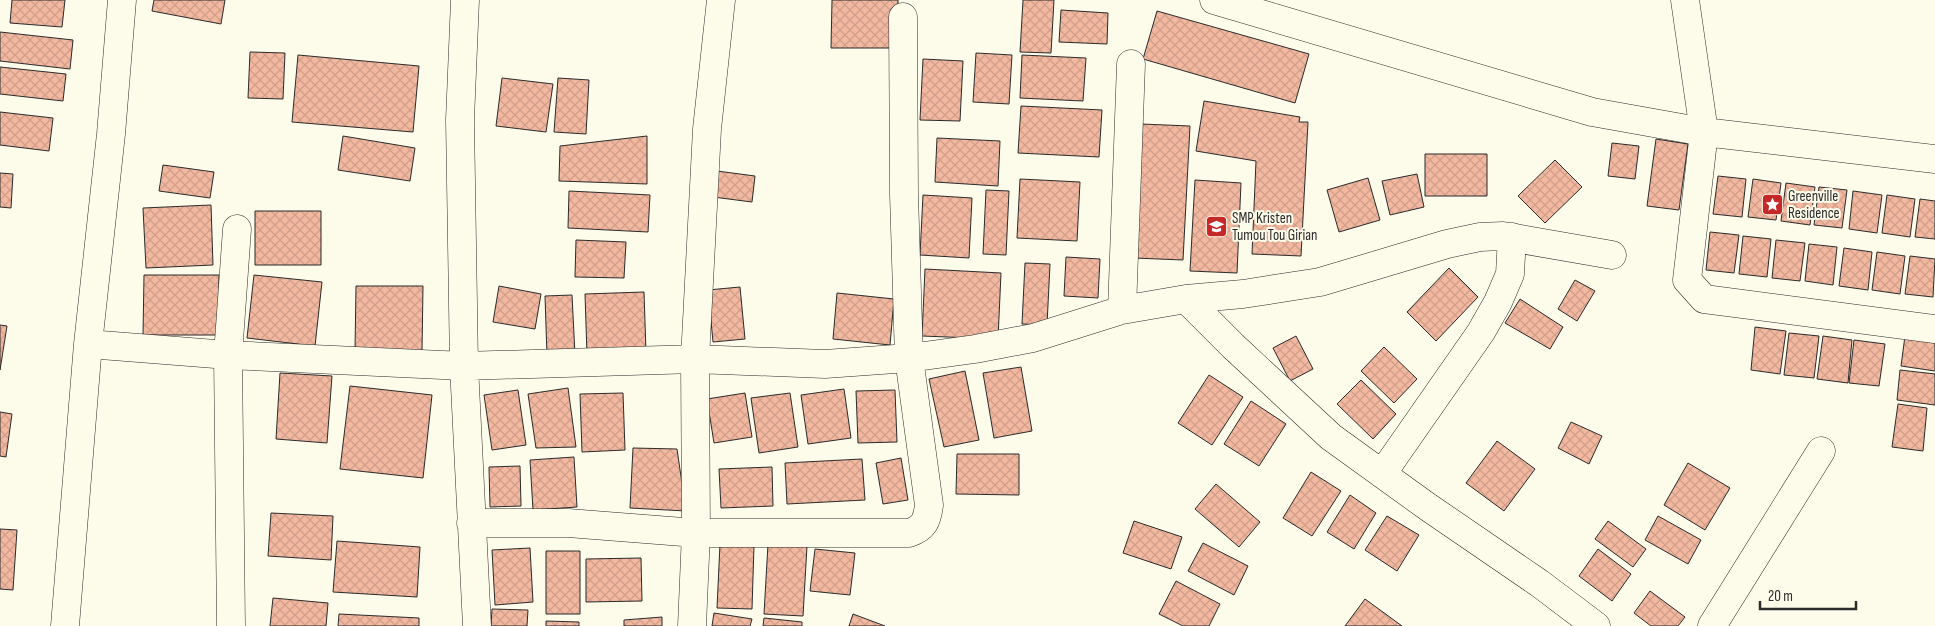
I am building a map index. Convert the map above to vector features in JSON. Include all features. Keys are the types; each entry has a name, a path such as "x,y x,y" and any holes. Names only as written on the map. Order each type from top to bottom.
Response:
{"street":[{"path":"66,626 88,344 111,134 122,0"},
{"path":"465,0 460,120 464,366 477,626"},
{"path":"692,626 696,533 695,359 707,129 721,0"},
{"path":"1214,0 1592,112 1704,132 1935,159"},
{"path":"1685,0 1704,132 1687,280 1704,299 1935,329"},
{"path":"471,522 568,522 696,533 909,533 918,530 927,520 929,505 909,358 904,194 903,17"},
{"path":"1122,310 1131,64"},
{"path":"231,626 228,355 237,229"},
{"path":"88,344 228,355 464,366 695,359 825,364 909,358 975,349 1033,338 1122,310 1186,299 1243,294 1320,282 1447,244 1480,237 1512,237 1612,255"},
{"path":"1382,474 1480,332 1498,302 1510,274 1512,237"},
{"path":"1186,299 1233,346 1331,437 1539,583 1596,626"},
{"path":"1712,626 1821,451"}],"building":[{"path":"12,0 65,0 62,27 10,23"},
{"path":"154,0 225,0 221,24 152,11"},
{"path":"832,0 898,0 898,48 831,48"},
{"path":"1023,0 1054,0 1051,53 1020,52"},
{"path":"1061,10 1108,13 1107,44 1059,42"},
{"path":"1157,11 1309,54 1295,103 1143,59"},
{"path":"0,32 73,40 70,69 0,61"},
{"path":"250,52 285,53 283,99 248,98"},
{"path":"976,53 1012,55 1009,104 973,102"},
{"path":"298,55 419,66 413,132 292,122"},
{"path":"1022,55 1086,58 1083,101 1020,98"},
{"path":"923,59 963,61 960,121 920,120"},
{"path":"0,67 66,74 63,101 0,94"},
{"path":"502,78 553,84 546,132 496,126"},
{"path":"558,78 589,80 586,134 554,132"},
{"path":"1204,101 1300,117 1299,122 1308,122 1301,256 1252,254 1256,161 1196,151"},
{"path":"1021,106 1102,110 1099,157 1018,153"},
{"path":"0,112 53,118 49,151 0,145"},
{"path":"1141,124 1190,126 1183,260 1134,258"},
{"path":"343,136 415,148 410,181 338,170"},
{"path":"647,136 647,184 559,181 560,146"},
{"path":"937,138 1000,141 998,186 935,182"},
{"path":"1656,139 1688,144 1679,210 1647,206"},
{"path":"1612,143 1639,146 1635,179 1608,176"},
{"path":"1425,154 1487,154 1487,196 1425,196"},
{"path":"1555,160 1582,187 1545,223 1518,196"},
{"path":"163,165 214,172 210,198 159,191"},
{"path":"717,171 755,176 752,202 713,197"},
{"path":"0,173 13,174 11,208 0,207"},
{"path":"1417,174 1424,207 1390,215 1382,181"},
{"path":"1718,176 1746,179 1742,217 1713,214"},
{"path":"1368,178 1380,220 1339,232 1327,190"},
{"path":"1020,179 1080,182 1077,241 1017,238"},
{"path":"1753,179 1781,183 1776,220 1748,217"},
{"name":"SMP Kristen Tumou Tou Girian","path":"1195,180 1241,183 1237,273 1190,271"},
{"path":"1786,183 1815,187 1810,225 1781,221"},
{"path":"1819,187 1847,190 1842,228 1814,225"},
{"path":"986,190 1009,191 1006,255 983,254"},
{"path":"569,191 650,195 648,232 568,228"},
{"path":"1853,191 1882,195 1877,233 1849,229"},
{"path":"923,195 972,198 969,258 920,255"},
{"path":"1887,195 1915,199 1910,237 1882,233"},
{"path":"1920,199 1935,201 1935,239 1915,237"},
{"path":"211,205 213,265 146,268 143,208"},
{"path":"255,211 321,211 321,265 255,265"},
{"path":"1710,232 1739,235 1734,273 1706,270"},
{"path":"1743,236 1771,239 1767,277 1739,274"},
{"path":"576,240 626,242 624,278 575,277"},
{"path":"1776,240 1805,243 1800,281 1772,278"},
{"path":"1809,244 1837,247 1833,285 1805,281"},
{"path":"1844,248 1872,252 1868,290 1839,286"},
{"path":"1877,252 1905,256 1900,294 1872,290"},
{"path":"1910,256 1935,259 1933,297 1905,294"},
{"path":"1066,257 1100,259 1098,298 1064,296"},
{"path":"1025,263 1050,264 1047,325 1022,324"},
{"path":"1449,268 1478,297 1436,341 1407,312"},
{"path":"925,269 1001,273 998,339 922,336"},
{"path":"144,275 219,275 218,335 143,335"},
{"path":"254,275 322,282 315,346 247,338"},
{"path":"1575,280 1595,291 1577,321 1558,309"},
{"path":"356,286 423,286 422,351 355,350"},
{"path":"499,286 541,294 535,329 493,322"},
{"path":"740,287 745,339 713,342 708,290"},
{"path":"644,292 646,353 587,355 585,294"},
{"path":"837,293 894,299 890,345 833,339"},
{"path":"572,295 575,355 547,356 545,296"},
{"path":"1520,299 1563,327 1550,349 1505,323"},
{"path":"0,325 7,326 0,370"},
{"path":"1755,327 1786,331 1780,374 1751,370"},
{"path":"1789,333 1819,336 1814,378 1784,375"},
{"path":"1296,336 1313,369 1290,381 1273,348"},
{"path":"1823,336 1852,340 1848,383 1817,379"},
{"path":"1905,336 1935,341 1935,371 1901,366"},
{"path":"1854,340 1885,344 1879,386 1849,383"},
{"path":"1384,347 1417,379 1394,403 1361,371"},
{"path":"1021,367 1032,431 994,438 983,373"},
{"path":"1900,370 1935,374 1935,405 1897,400"},
{"path":"965,371 979,440 944,447 929,379"},
{"path":"280,373 332,376 327,443 276,439"},
{"path":"1209,375 1243,397 1212,445 1178,423"},
{"path":"1361,380 1396,414 1373,439 1337,404"},
{"path":"350,386 432,395 423,478 340,469"},
{"path":"568,388 576,447 536,448 528,394"},
{"path":"844,389 851,438 808,444 801,395"},
{"path":"518,390 526,445 492,450 484,395"},
{"path":"895,390 897,442 858,443 856,391"},
{"path":"623,393 625,450 582,452 580,394"},
{"path":"745,393 752,437 714,443 707,399"},
{"path":"790,393 798,447 759,453 751,398"},
{"path":"1251,401 1286,424 1259,466 1224,444"},
{"path":"1898,404 1927,408 1923,451 1892,447"},
{"path":"0,412 12,414 6,457 0,456"},
{"path":"1571,422 1602,436 1589,464 1558,448"},
{"path":"1497,441 1535,469 1504,511 1466,483"},
{"path":"633,448 677,449 686,511 630,508"},
{"path":"957,454 1019,454 1019,495 956,494"},
{"path":"574,457 577,507 533,510 530,460"},
{"path":"901,458 908,500 883,504 876,463"},
{"path":"862,459 865,500 787,504 785,463"},
{"path":"1688,463 1730,488 1705,530 1664,505"},
{"path":"520,466 521,506 490,507 489,467"},
{"path":"772,467 773,506 721,508 719,469"},
{"path":"1311,472 1341,491 1312,536 1283,518"},
{"path":"1216,484 1260,522 1239,547 1195,509"},
{"path":"1350,495 1376,513 1354,549 1327,532"},
{"path":"271,513 333,516 331,560 268,556"},
{"path":"1387,516 1419,535 1397,571 1365,550"},
{"path":"1658,516 1701,540 1688,564 1645,540"},
{"path":"1134,521 1182,537 1171,569 1123,553"},
{"path":"1608,521 1646,549 1633,567 1595,539"},
{"path":"0,529 17,530 13,590 0,589"},
{"path":"337,541 420,547 417,597 333,592"},
{"path":"1203,543 1248,566 1234,595 1188,571"},
{"path":"720,544 754,545 752,609 717,608"},
{"path":"768,544 807,546 803,616 764,614"},
{"path":"530,548 533,602 495,605 492,550"},
{"path":"815,549 855,553 850,595 810,591"},
{"path":"1598,549 1631,574 1612,601 1579,576"},
{"path":"546,551 580,551 580,614 546,614"},
{"path":"641,558 642,601 586,602 586,559"},
{"path":"1176,581 1220,604 1209,626 1183,626 1159,614"},
{"path":"1650,591 1685,617 1678,626 1651,626 1634,613"},
{"path":"273,598 328,603 326,626 270,626"},
{"path":"1365,599 1402,626 1345,626"},
{"path":"492,609 528,610 527,626 491,626"},
{"path":"714,613 752,619 750,626 712,626"},
{"path":"339,614 419,618 419,626 338,626"},
{"path":"853,614 885,626 849,626"},
{"path":"662,617 662,626 624,626 624,620"},
{"path":"764,618 802,622 802,626 763,626"},
{"path":"546,621 579,622 579,626 546,626"}],"place":[{"name":"Greenville Residence","path":"1772,205"},
{"name":"SMP Kristen Tumou Tou Girian","path":"1216,227"}]}
